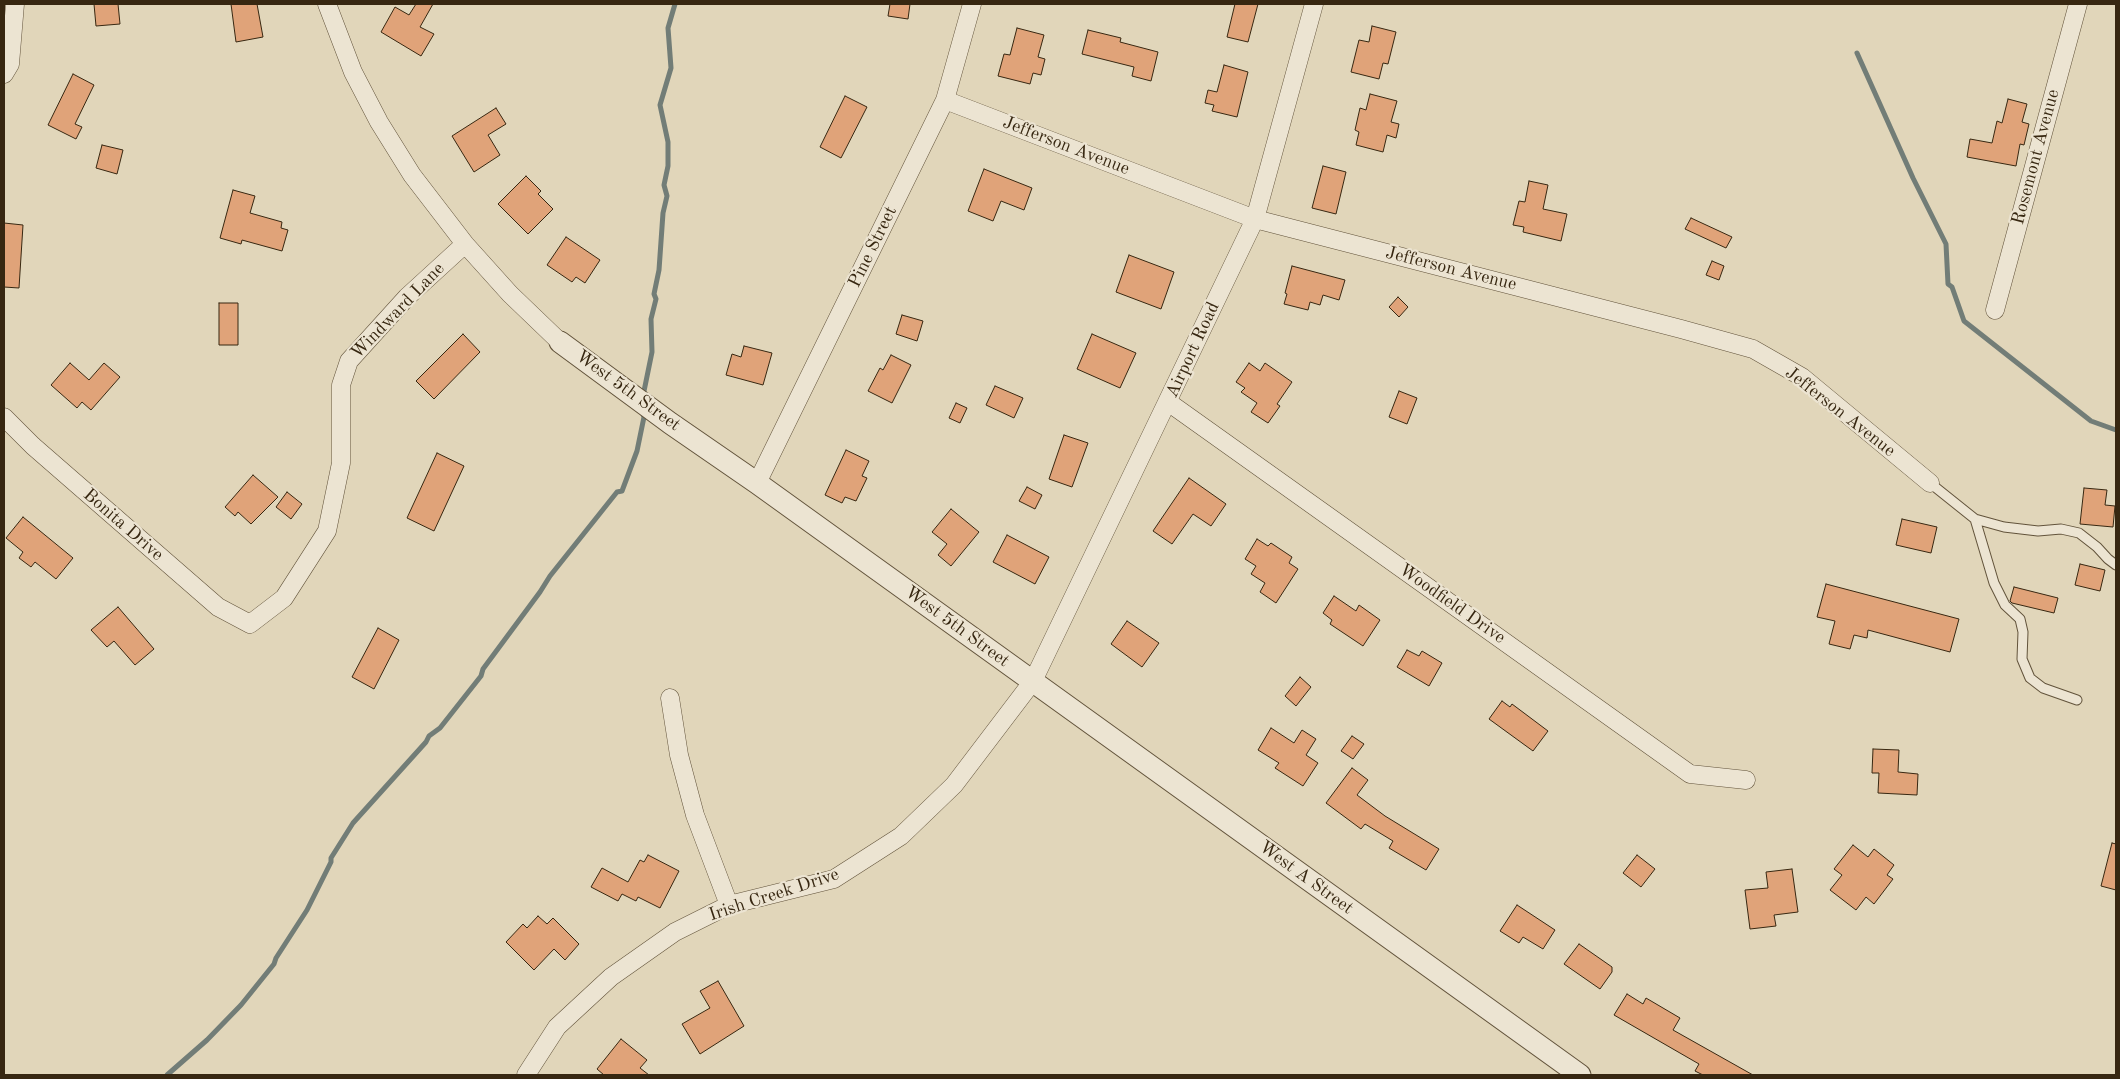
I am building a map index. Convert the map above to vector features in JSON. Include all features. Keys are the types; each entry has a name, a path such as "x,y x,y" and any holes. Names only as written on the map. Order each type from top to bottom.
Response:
{"street":[{"path":"4,74 10,64 15,4"},
{"name":"West 5th Street","path":"327,4 353,72 379,122 412,175 465,244 510,294 560,342 670,423 1033,681"},
{"path":"333,20 340,4"},
{"name":"Pine Street","path":"757,483 945,100 972,4"},
{"name":"Airport Road","path":"1033,681 1255,218 1314,4"},
{"name":"Rosemont Avenue","path":"1995,310 2078,4"},
{"name":"Jefferson Avenue","path":"945,100 1255,218 1753,349 1802,377 1930,483"},
{"name":"Windward Lane","path":"250,624 284,598 326,531 341,463 341,385 349,361 407,297 465,244"},
{"name":"Woodfield Drive","path":"1168,402 1690,774 1746,780"},
{"name":"Bonita Drive","path":"4,417 33,446 218,607 250,624"},
{"name":"Irish Creek Drive","path":"526,1075 557,1027 611,977 675,932 729,906 834,879 901,836 954,785 1033,681"},
{"name":"West A Street","path":"1033,681 1580,1075"},
{"path":"670,698 679,756 695,815 729,906"}],"lane":[{"path":"1930,483 1975,519 2004,527 2038,531 2061,529 2079,533 2116,565"},
{"path":"1975,519 1994,583 2005,605 2020,619 2023,632 2022,658 2030,678 2043,688 2078,700"}],"building":[{"path":"94,4 118,4 120,24 96,26"},
{"path":"231,4 257,4 263,37 236,42"},
{"path":"416,4 433,4 420,27 434,34 421,56 381,32 395,7 409,15"},
{"path":"890,4 910,4 908,19 888,16"},
{"path":"1235,4 1258,4 1248,42 1227,37"},
{"path":"1372,26 1396,32 1388,64 1383,63 1379,79 1351,72 1359,40 1369,42"},
{"path":"1017,28 1044,35 1038,57 1045,59 1041,75 1033,73 1030,84 998,76 1004,54 1010,55"},
{"path":"1088,30 1121,38 1120,42 1158,52 1151,81 1132,76 1134,67 1082,54"},
{"path":"1224,65 1248,72 1237,117 1212,111 1214,105 1205,103 1208,90 1217,92"},
{"path":"73,74 94,85 75,124 82,127 76,139 48,125"},
{"path":"1370,94 1397,101 1391,122 1399,124 1396,138 1387,135 1383,152 1356,145 1359,132 1355,130 1360,108 1366,110"},
{"path":"845,96 867,107 841,158 820,147"},
{"path":"2008,99 2027,104 2022,122 2029,124 2024,145 2020,144 2016,166 1967,157 1970,139 1992,143 1997,121 2002,123"},
{"path":"496,108 506,124 488,135 500,155 474,172 452,136"},
{"path":"102,145 123,150 117,174 96,168"},
{"path":"1323,166 1346,172 1336,214 1312,208"},
{"path":"984,169 1032,188 1024,210 1001,201 993,221 968,211"},
{"path":"526,176 541,191 538,194 553,209 528,234 498,204"},
{"path":"1529,181 1548,185 1543,209 1567,214 1561,241 1523,232 1524,227 1513,225 1519,201 1525,202"},
{"path":"233,190 255,196 250,213 282,222 281,228 288,230 282,251 242,240 241,244 220,238"},
{"path":"1691,218 1732,237 1726,248 1685,229"},
{"path":"4,223 23,225 19,288 4,287"},
{"path":"566,237 600,260 585,283 576,277 572,282 547,265"},
{"path":"1129,255 1174,272 1161,309 1116,292"},
{"path":"1712,261 1724,266 1719,280 1706,275"},
{"path":"1292,266 1345,280 1339,300 1323,295 1320,305 1310,302 1308,310 1284,304"},
{"path":"1398,297 1408,307 1399,317 1389,307"},
{"path":"219,303 238,303 238,345 219,345"},
{"path":"902,315 923,321 917,341 896,334"},
{"path":"463,334 480,352 434,399 416,381"},
{"path":"1092,334 1136,353 1120,388 1077,369"},
{"path":"744,346 772,353 763,385 726,375 732,354 741,357"},
{"path":"891,355 911,365 892,403 868,391 880,368 883,370"},
{"path":"70,363 89,380 104,363 120,377 91,410 82,402 77,408 51,385"},
{"path":"1249,363 1260,371 1265,363 1292,382 1277,404 1280,406 1268,423 1251,412 1257,403 1241,392 1245,388 1236,382"},
{"path":"995,386 1023,398 1014,418 986,405"},
{"path":"1399,391 1417,398 1407,424 1389,417"},
{"path":"956,403 967,408 960,423 949,418"},
{"path":"1064,435 1088,443 1072,487 1049,479"},
{"path":"846,450 869,461 862,476 867,478 856,501 845,497 842,503 825,495"},
{"path":"437,453 464,466 434,531 407,518"},
{"path":"253,475 278,497 251,524 238,512 235,516 225,507"},
{"path":"1189,478 1226,504 1211,526 1193,514 1172,544 1153,531"},
{"path":"1027,487 1042,495 1035,509 1019,501"},
{"path":"2084,488 2107,490 2105,505 2115,506 2113,527 2080,524"},
{"path":"287,492 302,504 291,519 276,507"},
{"path":"951,509 979,532 951,566 938,555 947,544 932,532"},
{"path":"23,517 73,558 56,579 35,562 31,567 19,558 23,552 6,538"},
{"path":"1902,519 1937,527 1931,553 1896,545"},
{"path":"1007,535 1049,557 1035,584 993,562"},
{"path":"1257,539 1268,546 1271,543 1292,557 1289,563 1298,569 1276,603 1260,592 1265,583 1251,574 1256,566 1245,559"},
{"path":"2080,564 2105,570 2100,591 2075,585"},
{"path":"1826,584 1959,619 1950,652 1868,630 1867,638 1854,635 1850,649 1829,644 1835,621 1817,617"},
{"path":"2014,587 2058,598 2054,613 2012,603 2010,601"},
{"path":"1334,596 1356,611 1359,605 1380,620 1363,646 1330,624 1332,620 1323,613"},
{"path":"118,607 154,649 135,665 114,641 107,647 91,630"},
{"path":"1127,621 1159,643 1142,667 1111,644"},
{"path":"378,628 399,640 374,689 352,677"},
{"path":"1407,650 1419,656 1422,651 1442,663 1429,686 1397,667"},
{"path":"1300,677 1311,687 1296,706 1285,696"},
{"path":"1502,701 1510,707 1512,704 1548,731 1533,751 1489,719"},
{"path":"1271,728 1294,743 1302,730 1316,739 1306,755 1318,763 1303,786 1275,768 1279,763 1258,750"},
{"path":"1352,736 1364,744 1353,759 1341,751"},
{"path":"1873,749 1899,750 1898,772 1918,774 1917,795 1878,793 1879,773 1872,773"},
{"path":"1352,768 1368,780 1357,795 1385,816 1439,849 1426,870 1389,848 1393,841 1365,824 1361,829 1326,803"},
{"path":"2112,843 2116,844 2116,890 2101,886"},
{"path":"1853,845 1868,857 1874,849 1894,865 1887,875 1893,879 1874,904 1866,897 1856,910 1830,890 1842,875 1834,869"},
{"path":"648,855 679,871 660,908 638,897 636,901 622,894 618,901 591,887 602,868 628,882 640,860 644,862"},
{"path":"1637,855 1655,869 1641,887 1623,873"},
{"path":"1792,869 1798,912 1774,915 1776,926 1750,929 1745,890 1768,888 1766,872"},
{"path":"1517,905 1555,930 1543,949 1523,937 1519,943 1500,931"},
{"path":"538,916 547,924 553,918 579,944 565,960 554,949 534,970 506,942 523,924 527,928"},
{"path":"1579,944 1612,967 1612,972 1600,989 1564,964"},
{"path":"718,981 744,1026 700,1054 682,1024 710,1008 700,991"},
{"path":"1627,994 1643,1004 1646,998 1680,1018 1673,1030 1753,1075 1703,1075 1695,1071 1699,1064 1614,1015"},
{"path":"621,1039 647,1060 640,1068 649,1075 604,1075 597,1069"}],"waterway":[{"path":"643,396 652,352 651,319 656,299 654,294 659,270 663,213 667,196 664,185 668,166 668,142 660,105 671,68 668,28 675,4"},
{"path":"1857,53 1913,178 1946,244 1948,284 1952,287 1964,321 2091,421 2116,430"},
{"path":"167,1075 207,1040 241,1005 274,964 307,910 331,862 331,858 353,823 426,742 429,736 440,728 481,676 483,669 550,576 617,492 622,491 637,451 644,417 642,412"}]}
